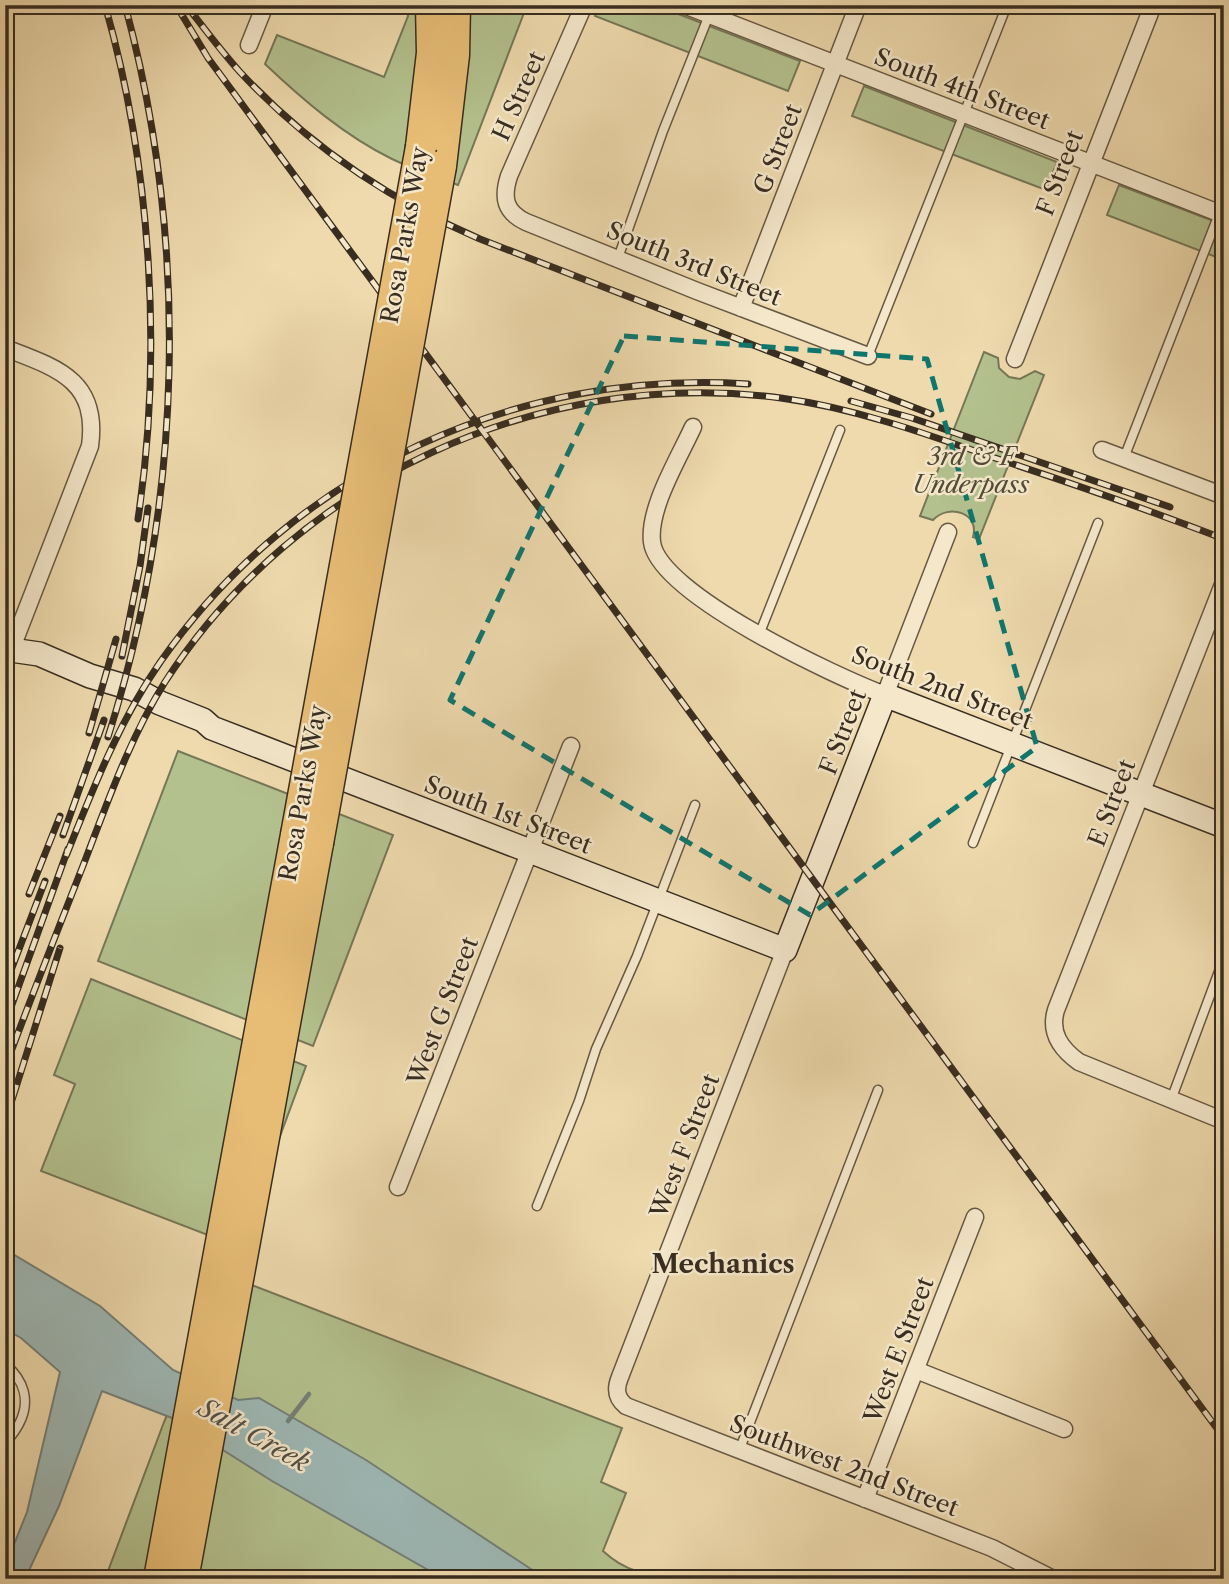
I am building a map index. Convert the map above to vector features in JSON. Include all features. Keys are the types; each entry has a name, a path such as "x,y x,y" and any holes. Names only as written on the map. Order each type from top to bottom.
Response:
{"highway":[{"name":"Rosa Parks Way","path":"307,839 421,147 432,52 431,5"},
{"name":"Rosa Parks Way","path":"159,1579 179,1557 225,1280 307,839 441,166 454,55 455,5"}],"street":[{"path":"249,45 265,5"},
{"name":"H Street","path":"507,207 504,194 509,176 584,5"},
{"name":"South 4th Street","path":"684,5 712,10 836,64 1092,163 1222,209"},
{"name":"G Street","path":"741,308 858,5"},
{"name":"F Street","path":"1015,359 1153,5"},
{"name":"South 3rd Street","path":"507,207 526,222 868,356"},
{"path":"5,348 64,372 80,388 90,411 92,429 90,446 8,648"},
{"name":"South 2nd Street","path":"693,427 653,522 652,545 660,562 703,598 760,635 826,671 1224,826"},
{"path":"1102,450 1224,496"},
{"name":"F Street","path":"785,950 948,532"},
{"name":"E Street","path":"1171,1100 1090,1068 1069,1055 1058,1042 1053,1023 1224,582"},
{"name":"South 1st Street","path":"8,648 35,664 93,688 129,698 199,730 212,728 785,950"},
{"path":"530,851 571,746"},
{"name":"West G Street","path":"398,1187 530,851"},
{"name":"West F Street","path":"618,1397 620,1377 785,950"},
{"path":"1171,1100 1224,1121"},
{"name":"West E Street","path":"865,1499 975,1217"},
{"path":"916,1370 1064,1429"},
{"name":"Southwest 2nd Street","path":"618,1397 626,1406 992,1548 1053,1579"}],"lane":[{"path":"868,356 1007,5"},
{"path":"618,258 667,122 712,10"},
{"path":"1124,458 1222,209"},
{"path":"760,635 840,430"},
{"path":"973,843 1098,523"},
{"path":"537,1206 579,1101 596,1049 659,901 695,805"},
{"path":"1171,1100 1224,958"},
{"path":"739,1451 878,1090"},
{"path":"5,1364 14,1371 25,1388 24,1413 11,1437 5,1442"}],"highlighted area":[{"path":"624,336 927,359 1037,747 810,915 450,700"}],"green space":[{"path":"407,5 527,5 458,185 400,163 358,140 309,104 265,64 277,35 384,77 408,16"},
{"path":"599,5 655,5 800,61 788,91 595,16"},
{"path":"864,86 1057,162 1046,190 852,116"},
{"path":"1119,185 1224,225 1224,260 1107,215"},
{"name":"3rd & F Underpass","path":"984,352 998,358 999,368 1009,377 1020,379 1035,371 1044,375 979,539 973,537 972,522 962,513 947,512 933,520 920,516"},
{"path":"178,751 393,835 313,1046 98,961"},
{"path":"91,979 306,1066 239,1247 41,1171 75,1084 54,1075"},
{"path":"226,1275 622,1428 601,1482 626,1493 603,1551 633,1570 690,1579 105,1579 164,1422"}],"water":[{"name":"Salt Creek","path":"5,1253 11,1253 100,1306 173,1370 238,1400 259,1398 366,1460 546,1579 444,1579 272,1481 172,1418 102,1391 59,1506 25,1579 5,1579 5,1567 27,1512 60,1372 21,1338 5,1329"}],"waterway":[{"path":"288,1421 309,1394"}],"railway":[{"path":"105,5 133,130 148,260 150,391 138,519"},
{"path":"108,737 133,648 151,557 163,465 169,372 168,280 160,187 146,96 125,5"},
{"path":"176,5 208,58 1224,1438"},
{"path":"186,5 240,72 293,123 351,168 414,207 480,239 931,414"},
{"path":"66,856 120,731 161,661 215,594 276,535 344,486 418,446 496,415 578,394 662,384 748,384"},
{"path":"5,1068 121,768 165,682 219,610 282,548 354,495 432,452 515,421 602,400 691,393 781,398 861,414 912,430 1224,539"},
{"path":"851,401 912,418 1170,507"},
{"path":"122,656 140,566 148,508"},
{"path":"89,733 116,639"},
{"path":"63,835 104,720"},
{"path":"29,894 60,816"},
{"path":"5,1024 68,849"},
{"path":"5,986 45,881"},
{"path":"5,1122 60,948"}],"district":[{"name":"Mechanics","path":"723,1264"}]}
